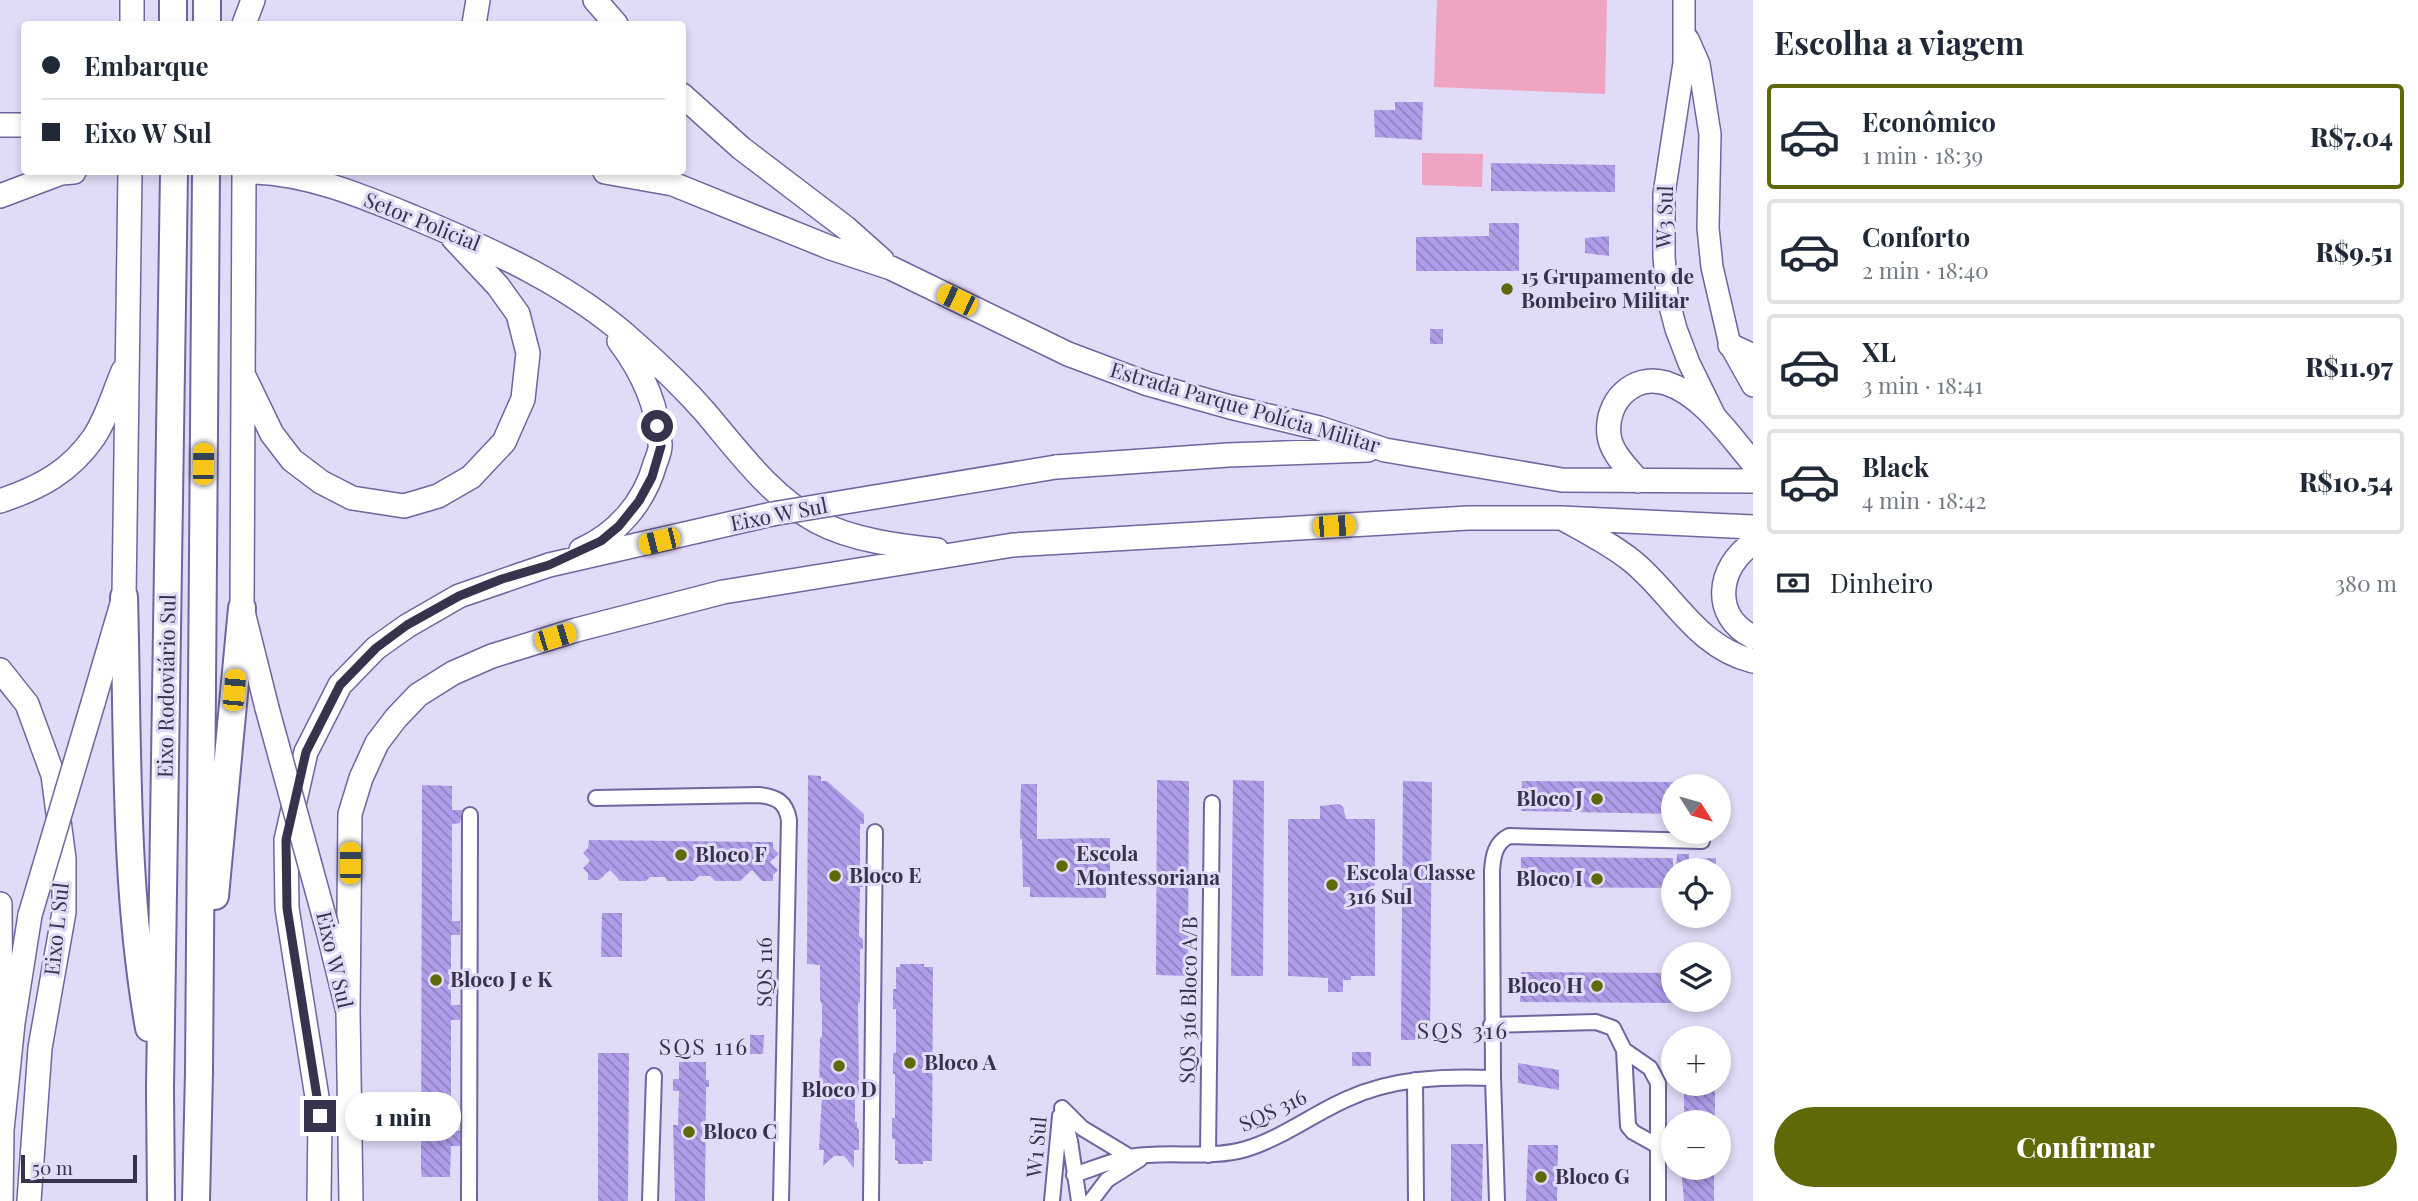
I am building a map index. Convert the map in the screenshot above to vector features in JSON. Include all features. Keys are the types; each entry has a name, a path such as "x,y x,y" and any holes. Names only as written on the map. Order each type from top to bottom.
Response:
{"highway":[{"path":"173,0 173,21"},
{"path":"207,0 207,21"},
{"name":"Eixo Rodoviário Sul","path":"161,1201 160,1088 174,175"},
{"name":"Eixo Rodoviário Sul","path":"195,1201 199,1072 206,175"},
{"path":"124,597 134,892 140,975 160,1088"},
{"path":"199,1072 242,608"}],"main road":[{"path":"132,0 132,21"},
{"path":"243,0 244,21"},
{"path":"245,21 253,0"},
{"path":"474,21 478,0"},
{"path":"595,0 613,21"},
{"path":"686,99 741,148 846,228 891,268"},
{"path":"0,125 21,125"},
{"path":"0,195 55,175"},
{"path":"0,501 36,488 68,466 95,436 127,361 130,175"},
{"name":"Eixo W Sul","path":"244,175 242,608 348,1012 351,1201"},
{"name":"Setor Policial","path":"288,175 365,197 446,231 514,261 583,300"},
{"name":"Estrada Parque Polícia Militar","path":"622,175 673,184 831,248 891,268 1068,355 1148,384 1319,428 1385,450 1562,480 1753,481"},
{"path":"243,374 272,434 292,460 321,481 352,498 404,506 438,496 471,477 504,442 523,399 528,354 518,314 498,286 446,231"},
{"path":"583,300 636,343 673,378 752,468 789,503 820,523 858,536 915,548 968,552"},
{"path":"549,565 601,541 619,526 639,501 652,477 661,446 653,405 641,373 620,342 583,300"},
{"path":"1730,345 1753,356"},
{"name":"Eixo L Sul","path":"1,1201 2,1130 13,1023 30,915 124,597 127,361"},
{"path":"1648,480 1618,455 1609,436 1609,418 1619,396 1640,383 1665,383 1696,402 1716,419"},
{"name":"W3 Sul","path":"1716,419 1753,463"},
{"name":"Eixo W Sul","path":"319,1201 320,1116 287,908 286,840 306,752 340,685 376,648 407,625 459,596 502,579 549,565 772,514 1056,467 1228,455 1385,450"},
{"path":"348,1012 350,814 361,778 377,743 418,695 453,673 492,656 576,630 723,592 1013,545 1468,518 1561,518 1753,527"},
{"path":"1561,518 1614,547 1633,562 1710,640 1753,661"},
{"path":"1753,543 1734,561 1723,588 1724,603 1729,614 1740,628 1753,637"},
{"name":"Eixo L Sul","path":"0,670 27,704 53,775 64,859 64,912 40,1048 29,1201"},
{"path":"0,904 2,1130"}],"street":[{"name":"W3 Sul","path":"1684,0 1684,63 1664,194 1664,256 1667,295 1676,330 1716,419"},
{"name":"W3 Sul","path":"1686,34 1699,64 1710,134 1708,228 1712,267 1730,345 1753,386"},
{"name":"SQS 116","path":"596,798 726,795 773,797 785,806 789,820 782,1201"},
{"name":"SQS 316 Bloco A/B","path":"1208,1155 1212,803"},
{"path":"469,1201 470,815"},
{"path":"871,1201 875,832"},
{"path":"1497,1201 1491,1024 1491,877 1497,845 1509,835 1661,840"},
{"path":"1491,1024 1607,1024 1616,1032 1624,1050 1628,1126 1633,1132 1658,1146"},
{"path":"1624,1050 1650,1068 1658,1083 1658,1201"},
{"path":"650,1201 653,1076"},
{"name":"SQS 316","path":"1074,1175 1137,1157 1208,1155 1247,1149 1349,1098 1392,1084 1415,1080 1493,1078"},
{"path":"1415,1080 1416,1201"},
{"path":"1062,1108 1082,1128 1137,1157 1107,1180 1091,1201"},
{"name":"W1 Sul","path":"1062,1108 1070,1142 1078,1201"},
{"name":"W1 Sul","path":"1054,1201 1058,1126 1062,1108"},
{"path":"1054,1201 1069,1198 1078,1201"}],"shaded area":[{"path":"1437,0 1607,0 1605,94 1434,87"},
{"path":"1422,153 1483,154 1482,187 1422,185"}],"building":[{"path":"1395,102 1423,102 1422,140 1375,137 1374,110 1395,110"},
{"path":"1491,163 1615,165 1615,192 1491,191"},
{"path":"1489,223 1519,223 1519,271 1416,271 1416,237 1489,236"},
{"path":"1609,236 1609,256 1585,253 1585,238"},
{"path":"1430,329 1443,329 1443,344 1430,344"},
{"path":"808,775 821,776 821,781 827,781 864,814 864,824 860,824 860,873 863,887 860,887 859,936 863,939 863,949 860,949 858,1003 859,1093 855,1099 859,1150 854,1150 854,1168 844,1156 834,1156 823,1166 824,1150 819,1150 822,1004 820,965 807,964"},
{"path":"1157,780 1189,781 1188,976 1156,975"},
{"path":"1233,780 1264,781 1263,976 1231,976"},
{"path":"1403,781 1432,782 1430,1040 1401,1040"},
{"name":"Bloco J","path":"1522,781 1661,782 1661,814 1521,811"},
{"path":"1021,784 1037,784 1037,839 1110,838 1110,875 1106,876 1106,898 1030,897 1030,887 1023,887"},
{"name":"Bloco J e K","path":"422,785 452,786 452,810 462,810 460,823 452,824 452,921 460,921 460,935 451,935 451,1005 460,1005 460,1020 451,1020 451,1131 460,1131 460,1146 451,1146 450,1177 422,1177 421,1172"},
{"name":"Escola Classe 316 Sul","path":"1339,804 1343,807 1346,819 1375,819 1375,976 1351,976 1351,980 1343,980 1343,992 1328,992 1328,978 1288,976 1288,819 1320,819 1320,806"},
{"name":"Bloco F","path":"589,840 773,842 773,848 779,854 770,862 778,870 773,875 773,881 762,881 752,870 740,881 715,881 710,876 699,876 694,881 667,881 665,877 650,877 646,881 620,881 610,870 599,880 588,880 588,873 583,868 590,861 583,853 588,848"},
{"path":"1677,854 1689,854 1689,858 1677,858"},
{"name":"Bloco I","path":"1521,857 1673,858 1661,858 1661,888 1521,887"},
{"path":"602,913 622,913 622,957 601,957"},
{"name":"Bloco A","path":"900,964 924,964 924,967 933,967 932,1161 923,1161 923,1164 898,1164 895,1160 895,1139 892,1139 892,1118 895,1118 893,1053 896,1053 893,989 896,989 896,967 900,967"},
{"name":"Bloco H","path":"1521,972 1661,973 1661,1003 1520,1002"},
{"path":"750,1035 764,1035 763,1054 750,1054"},
{"path":"1352,1052 1371,1052 1371,1066 1352,1066"},
{"path":"598,1053 629,1053 628,1201 598,1201"},
{"name":"Bloco C","path":"679,1062 706,1062 706,1080 709,1080 709,1087 706,1087 705,1201 675,1201 673,1125 678,1125 679,1091 673,1091 673,1079 679,1079"},
{"path":"1518,1063 1559,1070 1559,1090 1518,1083"},
{"path":"1684,1096 1715,1096 1715,1110 1684,1110"},
{"path":"1451,1144 1483,1144 1482,1201 1451,1201"},
{"name":"Bloco G","path":"1528,1145 1558,1145 1557,1201 1526,1201"},
{"path":"1682,1180 1714,1180 1714,1201 1684,1201"}],"place":[{"name":"15 Grupamento de Bombeiro Militar","path":"1507,289"},
{"name":"Bloco J","path":"1597,799"},
{"name":"Bloco F","path":"681,855"},
{"name":"Escola Montessoriana","path":"1062,866"},
{"name":"Bloco E","path":"835,876"},
{"name":"Bloco I","path":"1597,879"},
{"name":"Escola Classe 316 Sul","path":"1332,885"},
{"name":"Bloco J e K","path":"436,980"},
{"name":"Bloco H","path":"1597,986"},
{"name":"Bloco A","path":"910,1063"},
{"name":"Bloco D","path":"839,1066"},
{"name":"Bloco C","path":"689,1132"},
{"name":"Bloco G","path":"1541,1177"}],"district":[{"name":"SQS 316","path":"1463,1031"},
{"name":"SQS 116","path":"704,1047"}],"route":[{"path":"320,1116 287,908 286,840 306,752 340,685 376,648 407,625 459,596 549,565 601,541 619,526 639,501 652,477 661,446 657,426"}]}
